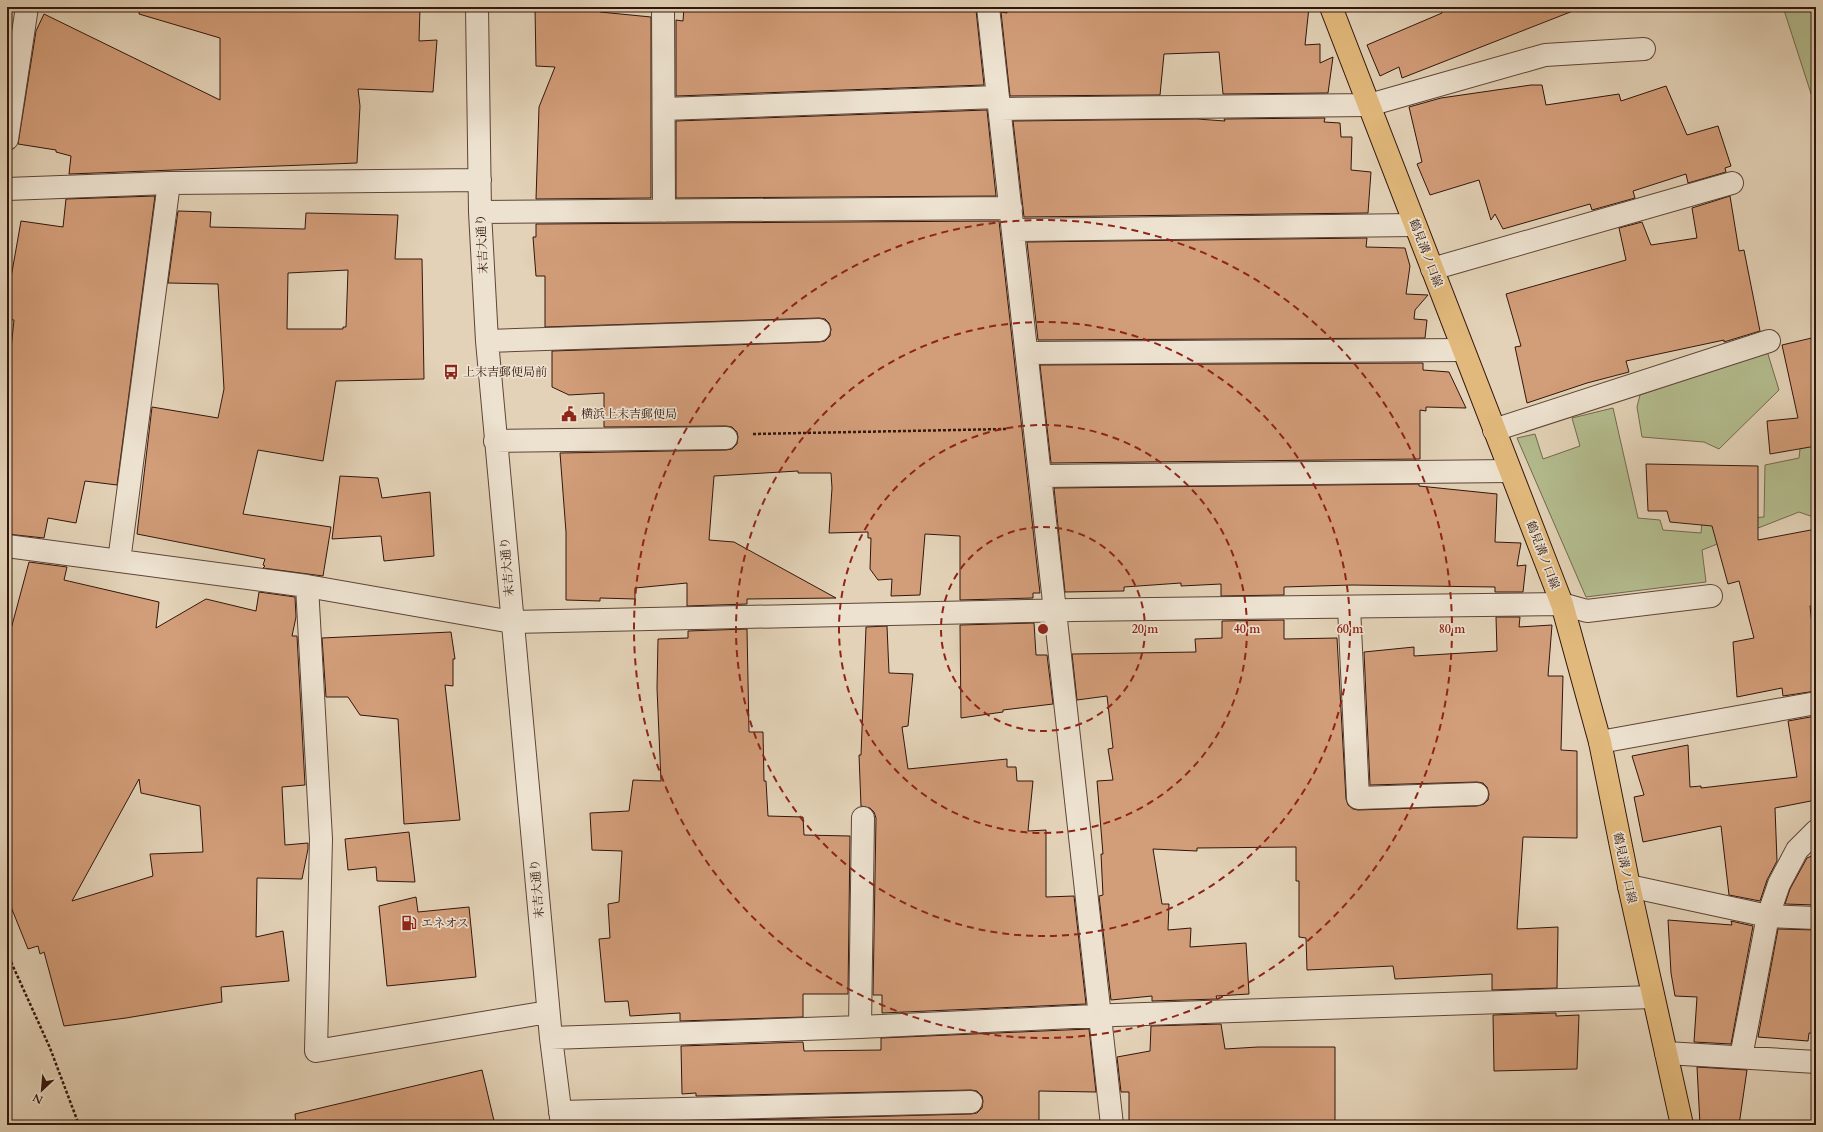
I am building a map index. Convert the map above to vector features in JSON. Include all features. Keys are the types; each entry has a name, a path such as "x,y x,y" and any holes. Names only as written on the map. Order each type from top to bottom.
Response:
{"main road":[{"name":"鶴見溝ノ口線","path":"1331,7 1562,604 1600,742 1629,886 1682,1125"}],"street":[{"name":"末吉大通り","path":"477,7 480,212 487,341 550,1038 561,1118"},
{"path":"663,7 664,211"},
{"path":"988,7 1041,476 1098,1016 1112,1125"},
{"path":"7,138 19,15"},
{"path":"664,109 999,103 1369,104 1545,55 1644,49"},
{"path":"7,189 169,183 480,180"},
{"path":"119,561 169,183"},
{"path":"1432,269 1732,183"},
{"path":"480,212 1010,208"},
{"path":"1013,230 1415,225"},
{"path":"487,341 819,330"},
{"path":"1494,430 1769,341"},
{"path":"1027,353 1463,350"},
{"path":"495,441 726,438"},
{"path":"1041,476 1510,471"},
{"path":"7,546 308,586 512,622 1055,611 1562,604 1587,612 1711,596"},
{"path":"308,586 321,840 316,1051 548,1012"},
{"path":"1349,607 1358,798 1477,794"},
{"path":"1600,742 1816,703"},
{"path":"860,1027 863,818"},
{"path":"1741,1057 1768,916 1782,877 1797,850 1816,831"},
{"path":"1629,886 1768,916 1816,918"},
{"path":"550,1038 860,1027 1098,1016 1653,997"},
{"path":"1666,1052 1816,1062"},
{"path":"561,1118 971,1102"}],"path":[{"path":"726,438 729,434 1035,428"},
{"path":"7,953 50,1048 79,1125"}],"green space":[{"path":"1783,7 1816,7 1816,109"},
{"path":"1767,351 1779,390 1719,449 1704,442 1642,437 1637,407 1640,395"},
{"path":"1613,408 1638,518 1660,520 1663,530 1701,533 1702,521 1764,517 1765,465 1799,458 1802,431 1816,453 1816,518 1799,512 1702,550 1706,582 1586,597 1517,438 1535,434 1543,459 1580,446 1572,418"}],"building":[{"path":"140,7 420,8 419,41 437,40 433,92 358,89 360,106 357,163 69,174 71,156 56,152 56,150 18,144 36,31 44,14 220,100 220,38 139,14"},
{"path":"535,7 600,7 600,12 651,17 651,198 536,199 539,107 555,67 536,66"},
{"path":"684,7 951,7 951,9 976,10 984,85 676,96 676,20 683,21"},
{"path":"1007,7 1309,7 1305,45 1320,44 1320,63 1333,57 1328,93 1223,94 1219,52 1164,54 1160,95 1010,96 1001,12 1007,13"},
{"path":"1440,7 1578,7 1578,9 1402,78 1399,67 1380,76 1367,45 1442,13"},
{"path":"7,29 11,30 7,56"},
{"path":"1531,85 1542,85 1546,105 1619,94 1621,101 1666,86 1687,135 1718,126 1731,166 1725,168 1726,172 1688,183 1686,174 1633,191 1635,198 1592,210 1590,204 1503,229 1495,214 1491,220 1479,180 1430,195 1417,164 1422,162 1409,107 1441,98"},
{"path":"987,110 996,196 676,198 676,121"},
{"path":"1325,118 1324,122 1340,123 1341,137 1352,137 1351,170 1371,172 1368,213 1024,217 1013,121 1197,119 1225,121 1224,119"},
{"path":"155,196 117,485 85,481 76,523 48,518 44,538 7,534 7,387 14,320 7,319 7,289 9,289 21,221 63,227 66,199"},
{"path":"1730,196 1739,251 1744,250 1760,331 1724,342 1724,340 1626,361 1629,372 1587,383 1527,403 1515,347 1521,346 1506,294 1626,260 1619,228 1642,222 1651,245 1697,238 1692,208"},
{"path":"178,211 211,212 210,227 305,229 306,213 398,215 395,259 422,259 424,379 336,381 323,461 258,450 243,514 331,527 323,576 263,568 265,566 263,565 265,559 137,534 152,407 218,418 224,389 218,284 168,283","holes":["348,270 346,327 343,327 343,329 287,329 288,273"]},
{"path":"999,221 1040,593 1033,593 1033,598 960,600 960,536 925,534 920,595 891,596 892,579 878,580 870,569 871,538 868,538 868,532 829,533 832,488 831,473 798,473 798,471 714,476 709,540 734,542 836,598 747,599 747,604 687,606 687,583 635,588 635,599 600,598 600,601 566,600 566,532 560,453 726,450 732,449 737,444 738,437 737,432 732,427 726,426 604,427 604,393 569,395 552,387 552,351 819,342 825,341 830,336 831,329 829,323 825,319 819,318 545,327 545,276 536,276 533,237 536,237 536,224"},
{"path":"1367,238 1366,247 1405,248 1410,266 1406,294 1428,295 1415,310 1414,319 1427,320 1425,338 1038,340 1027,242"},
{"path":"1816,337 1816,446 1770,454 1767,421 1798,418 1782,345"},
{"path":"1423,363 1423,370 1449,372 1466,408 1426,407 1426,411 1420,410 1420,459 1051,463 1040,365"},
{"path":"1646,464 1758,466 1758,540 1816,529 1816,604 1810,606 1816,663 1816,691 1783,696 1782,688 1737,697 1733,642 1754,638 1739,581 1728,584 1712,526 1670,522 1667,511 1648,511"},
{"path":"340,476 378,478 382,498 430,492 434,556 384,561 381,536 332,539"},
{"path":"1419,484 1419,486 1497,494 1495,542 1521,543 1517,566 1526,565 1523,592 1495,592 1495,587 1352,585 1284,587 1284,595 1221,596 1221,584 1181,586 1181,583 1124,587 1124,591 1065,592 1054,488"},
{"path":"29,562 67,567 64,580 159,602 156,628 206,599 256,611 259,592 295,597 296,617 292,636 297,636 305,785 282,787 285,845 308,843 308,849 302,879 257,878 256,937 283,931 289,981 221,987 222,1002 126,1018 64,1026 44,952 40,954 38,946 28,949 7,897 7,644","holes":["139,779 141,793 200,806 203,852 150,854 153,876 72,901"]},
{"path":"1496,617 1520,617 1519,627 1552,625 1548,676 1563,676 1561,750 1577,751 1577,838 1523,837 1517,929 1558,927 1557,988 1492,990 1492,974 1395,979 1393,966 1307,970 1306,938 1299,937 1299,881 1296,881 1296,847 1197,848 1197,851 1153,849 1162,904 1169,904 1168,930 1191,928 1190,947 1246,943 1249,994 1216,996 1217,999 1152,1001 1152,996 1111,1000 1099,896 1103,895 1101,854 1103,854 1097,781 1113,780 1108,749 1113,748 1107,696 1077,700 1072,654 1196,652 1195,639 1222,638 1222,621 1284,620 1284,639 1337,638 1346,799 1348,805 1353,809 1358,810 1477,806 1484,804 1488,800 1489,794 1487,787 1483,783 1370,785 1364,652 1414,647 1414,656 1497,651"},
{"path":"1034,623 1036,655 1047,655 1053,704 1003,710 1003,712 961,718 960,625"},
{"path":"887,626 889,673 913,674 908,726 902,727 908,769 1007,759 1007,767 1016,767 1017,781 1033,781 1028,831 1046,830 1046,897 1074,896 1086,1004 882,1013 882,995 873,995 876,818 874,812 870,808 861,806 859,755 861,755 866,627"},
{"path":"747,629 749,732 763,732 764,781 766,781 768,816 803,817 804,835 850,836 848,994 803,994 803,1017 680,1021 680,1013 630,1016 628,1001 605,1002 599,939 610,938 608,904 619,902 622,851 592,850 590,813 629,811 633,780 661,781 657,688 658,639 688,638 688,631"},
{"path":"451,632 455,659 453,659 453,686 445,685 460,820 404,824 398,719 360,715 348,697 326,697 322,638"},
{"path":"1816,716 1816,800 1775,808 1777,861 1767,880 1760,901 1729,895 1721,826 1643,842 1634,797 1644,795 1632,756 1688,745 1690,787 1701,786 1701,788 1797,777 1788,721"},
{"path":"409,832 415,882 377,881 376,867 348,870 345,839"},
{"path":"1816,854 1816,905 1785,904 1790,889 1807,858"},
{"path":"416,897 418,912 469,907 476,977 387,986 379,906"},
{"path":"1668,920 1732,925 1731,921 1753,926 1731,1044 1694,1042 1697,997 1675,996 1671,973"},
{"path":"1778,929 1816,930 1816,1033 1809,1033 1808,1041 1758,1037"},
{"path":"1556,1013 1556,1016 1579,1015 1577,1069 1494,1071 1493,1015"},
{"path":"1221,1024 1225,1049 1258,1047 1335,1047 1335,1125 1129,1125 1129,1092 1121,1092 1117,1057 1150,1051 1151,1026"},
{"path":"1089,1029 1096,1092 1039,1091 1039,1125 696,1125 696,1121 971,1114 977,1113 982,1108 983,1101 982,1096 977,1091 971,1090 696,1096 696,1093 682,1094 681,1046 803,1042 804,1051 881,1050 881,1038"},
{"path":"1697,1067 1747,1070 1739,1125 1700,1125"},
{"path":"482,1070 495,1125 296,1125 295,1114"}],"place":[{"name":"上末吉郵便局前","path":"451,372"},
{"name":"横浜上末吉郵便局","path":"569,414"},
{"name":"エネオス","path":"409,923"}]}
